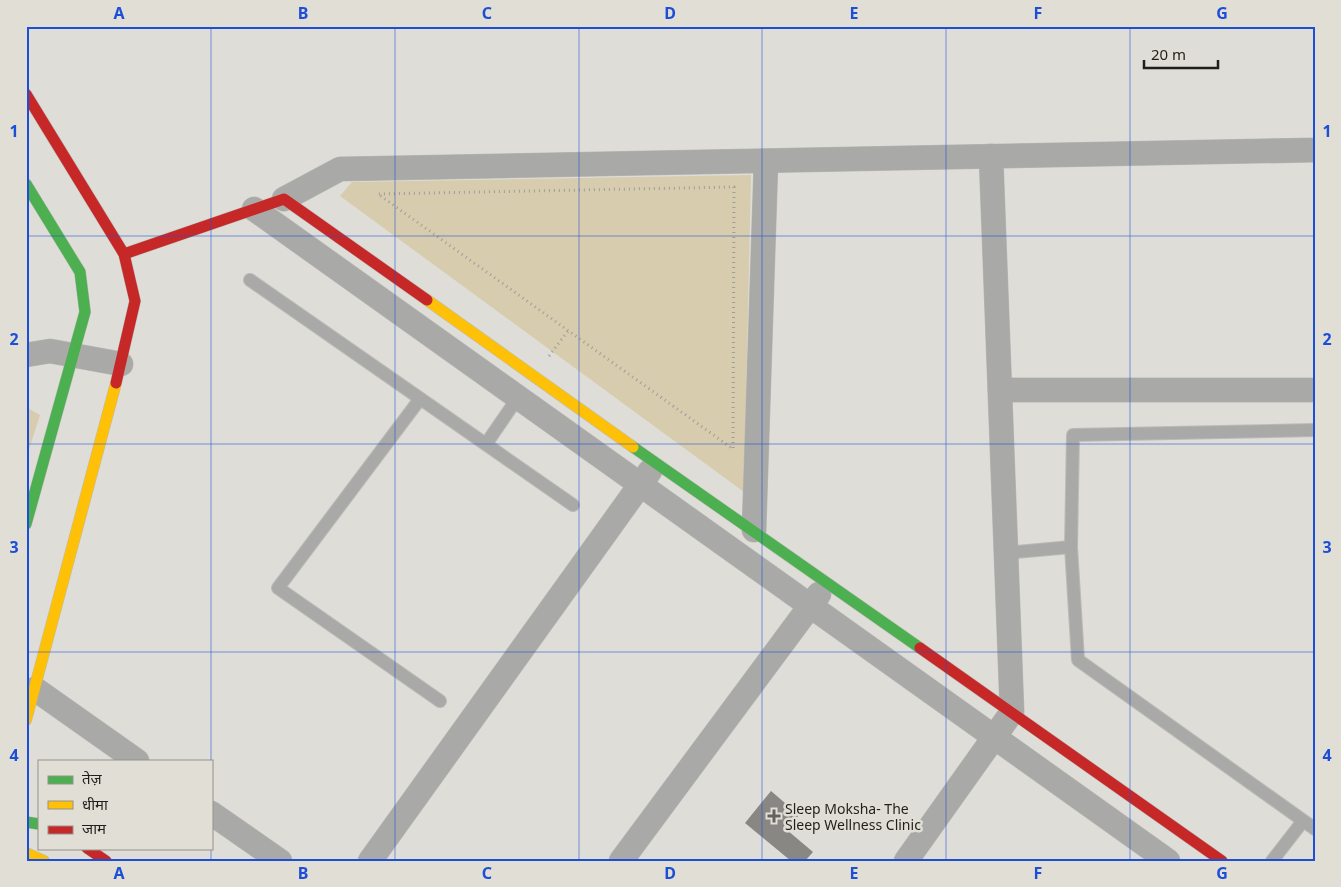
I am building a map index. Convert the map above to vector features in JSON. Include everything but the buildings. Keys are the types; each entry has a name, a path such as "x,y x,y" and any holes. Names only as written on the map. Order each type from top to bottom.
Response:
{"street":[{"path":"26,94 124,254 136,300 121,364 26,720"},
{"path":"124,254 284,199 340,169 1315,150"},
{"path":"906,861 1012,712 991,156"},
{"path":"754,530 766,161"},
{"path":"26,184 80,272 85,312 26,524"},
{"path":"284,199 532,376 754,530 1222,861"},
{"path":"254,209 1168,861"},
{"path":"26,355 50,351 121,364"},
{"path":"1000,390 1315,390"},
{"path":"370,861 657,462"},
{"path":"621,861 827,582"},
{"path":"35,689 136,760"},
{"path":"212,813 280,861"},
{"path":"90,850 106,861"},
{"path":"26,853 44,861"}],"lane":[{"path":"250,280 573,506"},
{"path":"486,444 532,376"},
{"path":"420,398 278,588 440,701"},
{"path":"1315,430 1073,435 1071,548 1078,660 1315,830"},
{"path":"1006,553 1071,548"},
{"path":"1272,861 1303,821"}],"path":[{"path":"734,187 733,450 592,348 378,194 734,187"}],"shaded area":[{"path":"751,175 744,492 340,196 352,182"},
{"path":"26,407 40,415 26,459"}],"traffic: fast":[{"path":"26,184 80,272 85,312 26,524"},
{"path":"633,447 920,648"},
{"path":"26,822 38,824"}],"traffic: slow":[{"path":"427,300 633,447"},
{"path":"26,720 116,383"},
{"path":"26,853 44,861"}],"traffic: jam":[{"path":"26,94 124,254 135,301 116,383"},
{"path":"124,254 284,199 427,300"},
{"path":"920,648 1222,861"},
{"path":"90,850 106,861"}],"place":[{"name":"Sleep Moksha- The Sleep Wellness Clinic","path":"774,816"}]}
